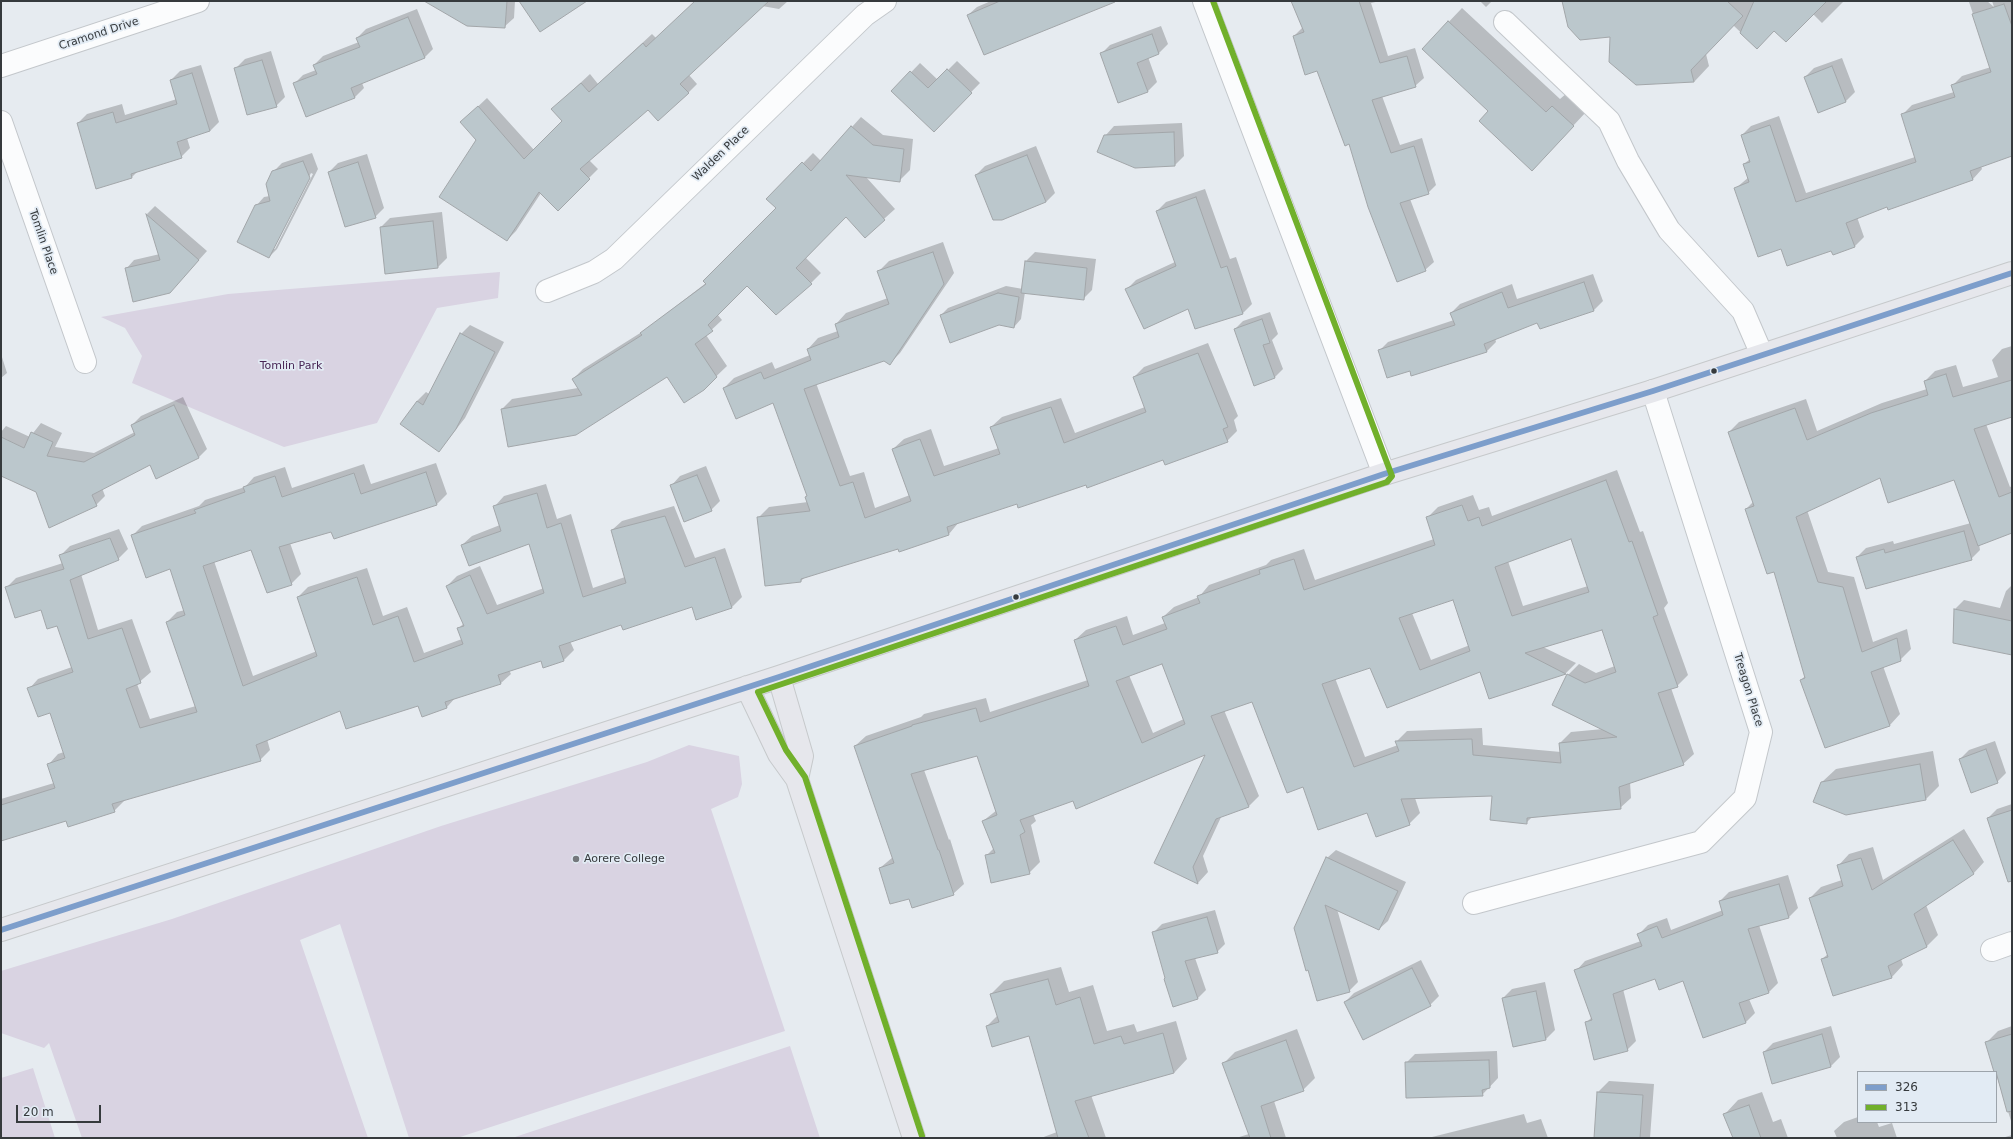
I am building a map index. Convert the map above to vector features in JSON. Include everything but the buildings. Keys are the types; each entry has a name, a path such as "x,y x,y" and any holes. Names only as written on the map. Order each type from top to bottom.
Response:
{"main road":[{"path":"1,930 779,677 1384,474 1653,391 2012,273"},
{"path":"779,677 802,756 797,779"},
{"path":"747,687 779,754 797,779 914,1138"}],"street":[{"name":"Cramond Drive","path":"1,66 198,1"},
{"name":"Walden Place","path":"547,291 594,272 614,259 865,15 885,1"},
{"path":"1204,1 1384,474"},
{"path":"1505,22 1609,121 1628,161 1669,230 1743,311 1762,355"},
{"name":"Tomlin Place","path":"1,122 85,362"},
{"name":"Treagon Place","path":"1474,903 1701,842 1745,798 1762,732 1653,391"}],"green space":[{"name":"Tomlin Park","path":"500,272 498,298 437,308 377,423 284,447 132,383 142,356 125,328 101,317 228,294"},
{"name":"Aorere College","path":"689,745 739,756 742,784 738,797 711,809 785,1031 457,1138 409,1138 340,924 300,940 368,1138 82,1138 49,1043 44,1048 1,1033 1,971 172,919 441,826 647,762"},
{"path":"790,1046 820,1138 512,1138"},
{"path":"33,1068 55,1138 1,1138 1,1078"}],"transit line":[{"name":"313","path":"922,1136 805,777 786,750 758,692 1387,482 1392,476 1213,1"},
{"name":"326","path":"1,930 779,677 1384,474 1653,391 2012,273"}],"place":[{"name":"Aorere College","path":"576,859"}]}
